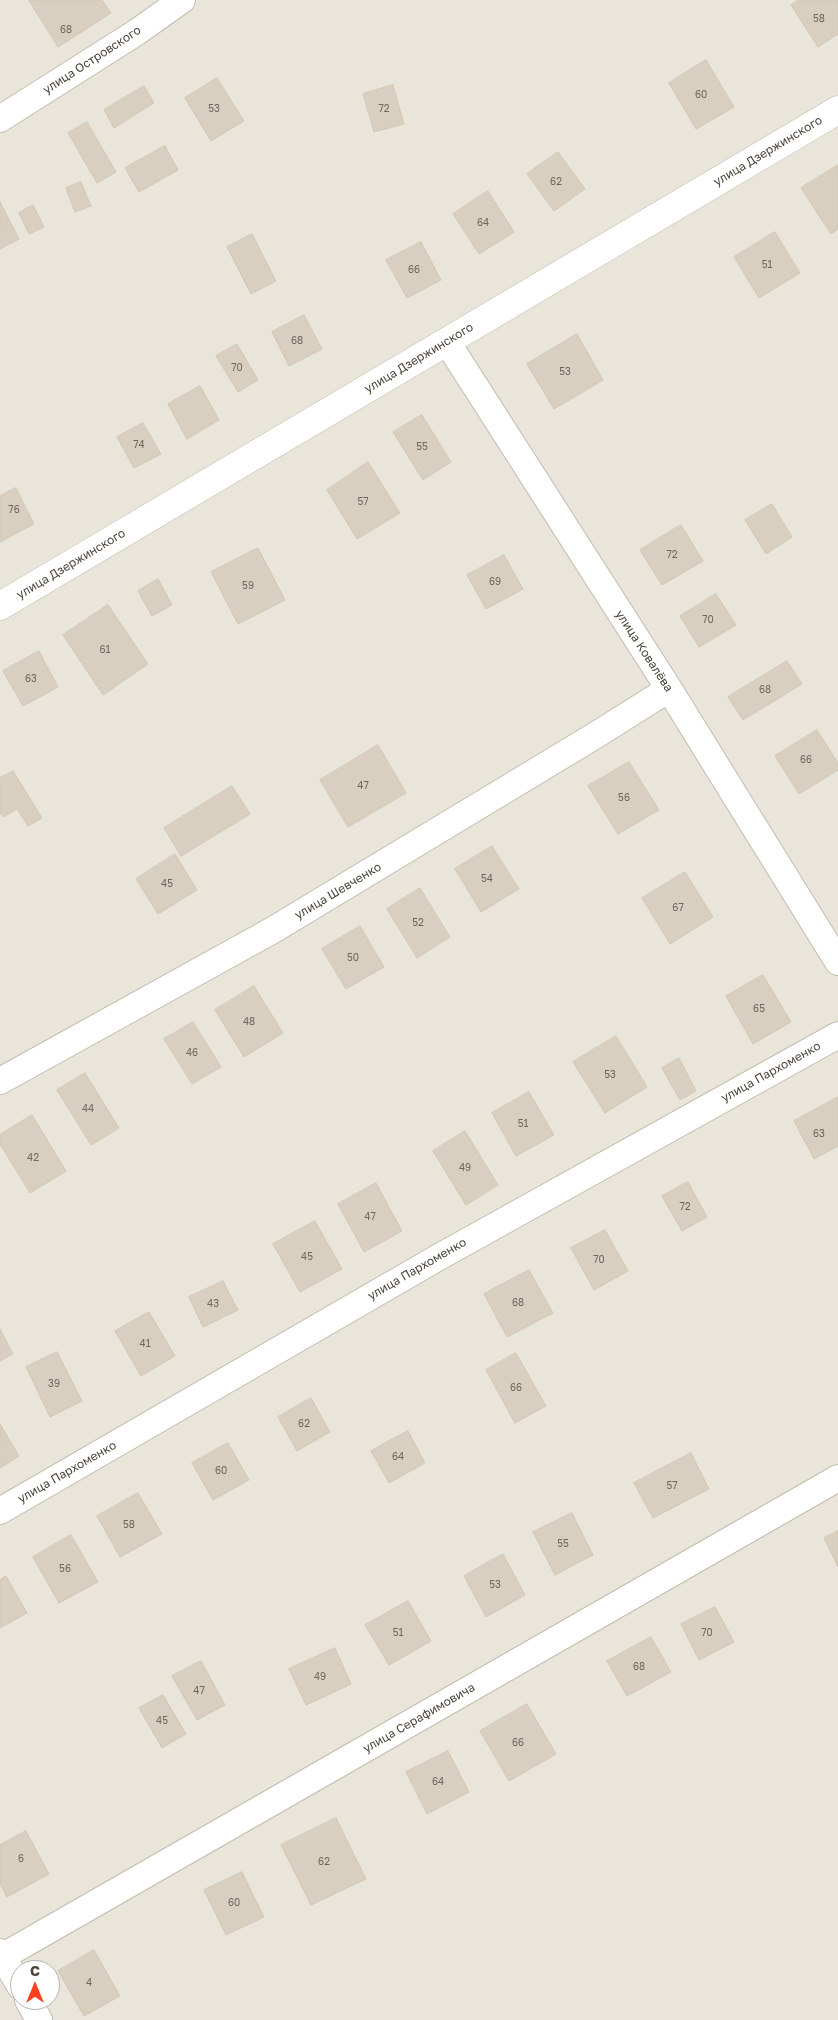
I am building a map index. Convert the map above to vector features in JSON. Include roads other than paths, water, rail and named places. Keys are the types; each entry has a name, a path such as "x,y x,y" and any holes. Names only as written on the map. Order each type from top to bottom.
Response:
{"street":[{"name":"улица Островского","path":"0,119 129,37 182,0"},
{"name":"улица Дзержинского","path":"0,606 838,110"},
{"name":"улица Ковалёва","path":"446,342 669,689 838,962"},
{"name":"улица Шевченко","path":"0,1081 272,930 669,689"},
{"name":"улица Пархоменко","path":"0,1510 439,1256 838,1035"},
{"name":"улица Серафимовича","path":"1,1955 838,1478"},
{"path":"1,1955 10,1970"}]}
